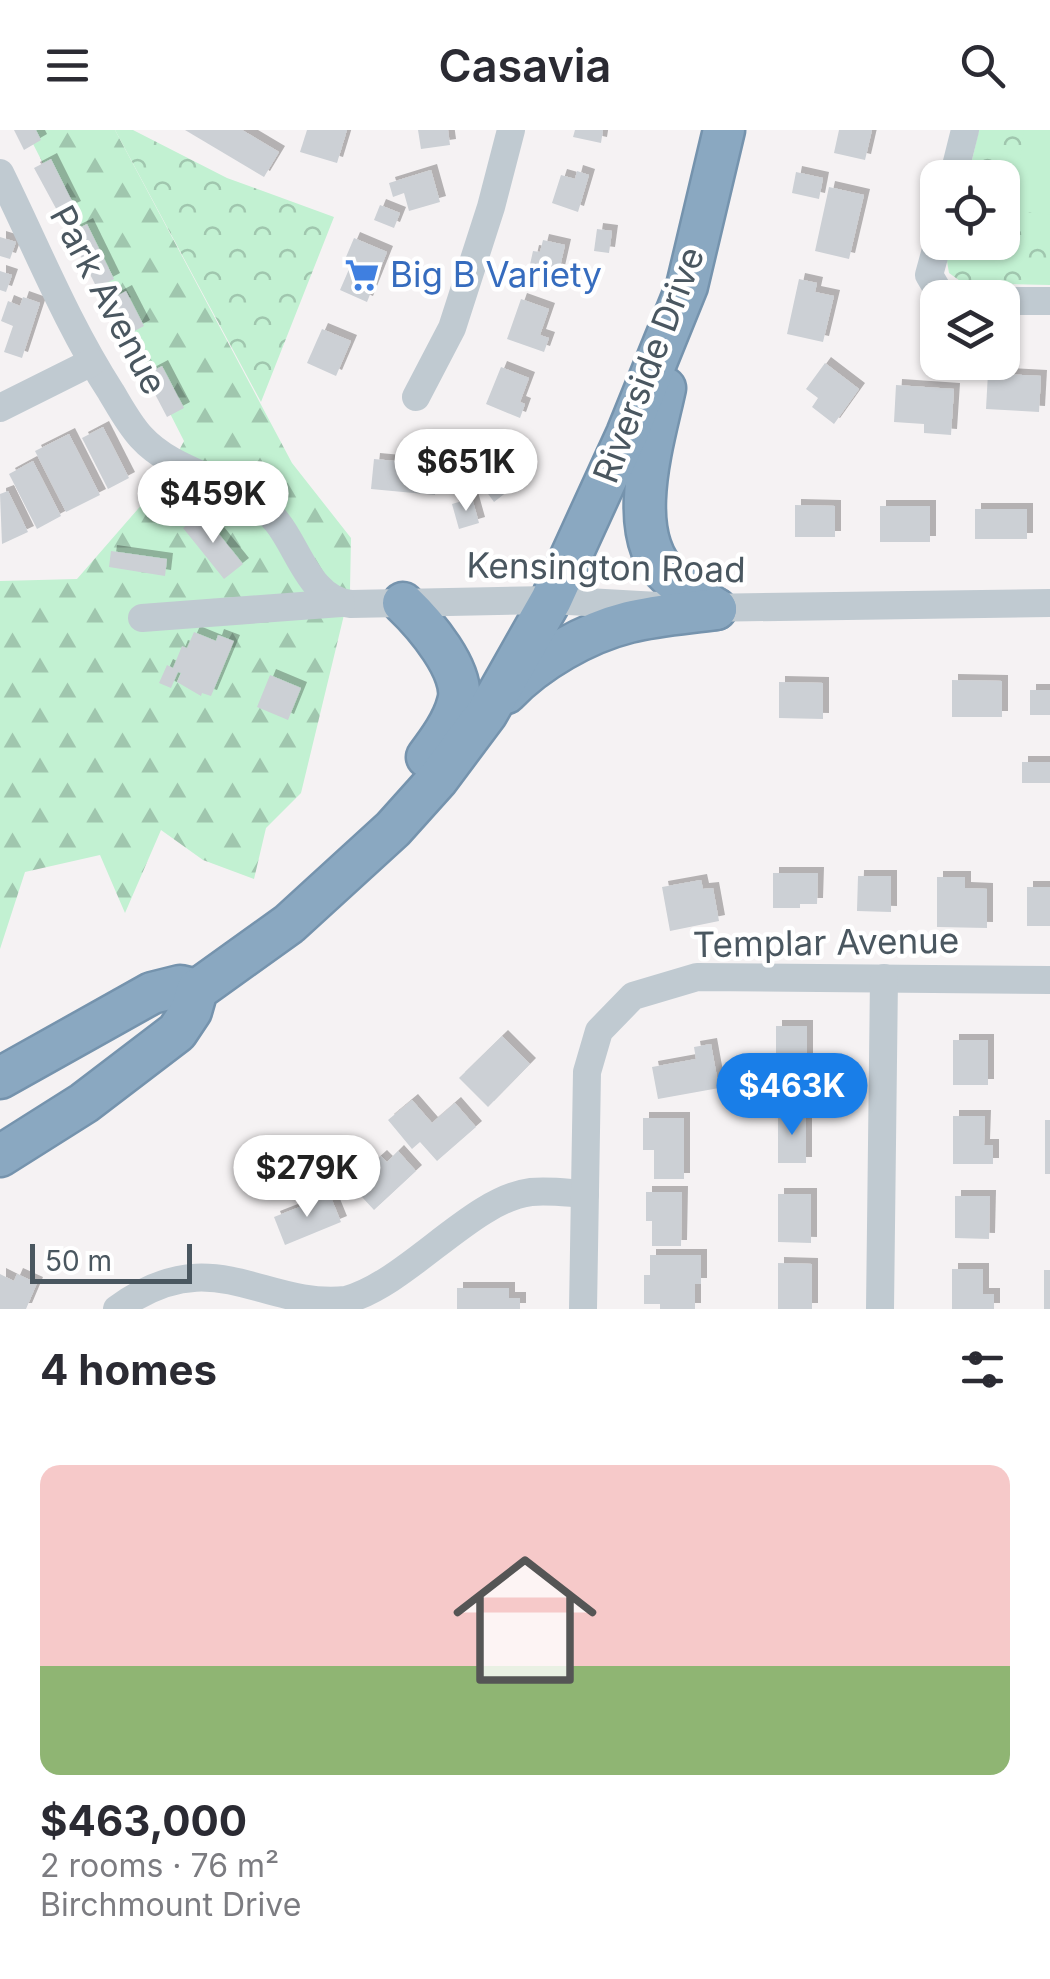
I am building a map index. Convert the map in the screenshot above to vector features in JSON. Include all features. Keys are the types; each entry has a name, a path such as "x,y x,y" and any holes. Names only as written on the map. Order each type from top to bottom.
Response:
{"highway":[{"name":"Riverside Drive","path":"0,1156 84,1102 177,1032 191,1012 197,990 288,924 372,849 416,805 487,714 551,600 627,434 687,286 724,130"},
{"path":"687,286 644,490 650,546 667,576 716,609"},
{"path":"346,869 440,740 460,699 450,663 426,626 403,603"},
{"path":"487,714 524,675 576,643 628,622 716,609"},
{"path":"0,1078 152,992 180,986 197,990"}],"street":[{"path":"416,397 452,328 487,222 511,130"},
{"path":"958,160 965,130"},
{"name":"Park Avenue","path":"0,173 92,362 141,437 165,457 252,502 276,521 315,583 340,603"},
{"path":"1020,301 1050,301"},
{"path":"0,408 92,362"},
{"name":"Kensington Road","path":"142,618 340,603 551,600 716,609 1050,603"},
{"name":"Templar Avenue","path":"583,1309 587,1072 599,1031 633,996 698,976 1050,980"},
{"path":"880,1309 884,978"},
{"path":"117,1309 166,1282 198,1280 223,1282 302,1304 346,1300 388,1280 495,1205 530,1192 585,1194"}],"green space":[{"path":"26,130 115,130 292,463 351,538 350,590 301,793 266,828 254,879 203,860 161,830 125,913 100,855 25,872 0,949 0,581 77,579 164,479 184,441"},
{"path":"115,130 133,130 227,178 334,217 261,402"},
{"path":"979,130 1050,130 1050,285 1020,284 1020,280 959,280 949,273 947,260 1020,260 1020,160 972,160"},
{"path":"1024,130 1050,130 1050,215 1020,211"}],"building":[{"path":"14,130 36,130 41,140 24,150"},
{"path":"185,130 242,130 279,152 264,177"},
{"path":"307,130 347,130 337,163 300,152"},
{"path":"418,130 448,130 450,145 421,149"},
{"path":"575,130 603,130 601,143 573,137"},
{"path":"839,130 872,130 865,160 834,153"},
{"path":"51,159 75,207 59,214 34,168"},
{"path":"431,170 440,202 409,211 404,193 393,197 389,183"},
{"path":"577,171 589,175 578,212 552,203 561,175 575,179"},
{"path":"796,172 823,178 819,199 792,193"},
{"path":"829,187 864,195 849,259 815,251"},
{"path":"380,205 400,213 394,228 374,220"},
{"path":"87,224 114,279 97,288 69,233"},
{"path":"597,229 612,231 609,253 594,251"},
{"path":"0,237 16,242 10,259 0,256"},
{"name":"Big B Variety","path":"354,238 387,252 367,302 340,290 353,260 346,257"},
{"path":"543,240 565,245 558,276 529,269 533,251 540,252"},
{"path":"0,271 12,275 6,292 0,290"},
{"path":"799,279 817,283 815,292 834,296 823,342 787,334"},
{"path":"126,291 144,326 127,335 109,300"},
{"path":"23,297 40,303 22,358 4,352 13,326 1,321 8,301 20,306"},
{"path":"521,299 549,309 540,335 549,338 544,352 507,339"},
{"path":"322,329 351,341 336,376 307,363"},
{"path":"825,363 859,389 834,424 812,407 818,398 806,389"},
{"path":"162,366 184,408 167,417 145,375"},
{"path":"501,367 529,378 520,402 525,404 520,418 486,404"},
{"path":"1041,376 1039,412 986,409 988,380"},
{"path":"896,385 954,389 951,435 924,433 924,424 894,422"},
{"path":"103,427 129,478 108,489 82,438"},
{"path":"69,434 100,495 66,512 35,451"},
{"path":"502,449 507,455 513,450 525,465 519,470 525,478 494,502 472,472"},
{"path":"374,459 438,465 435,495 371,489"},
{"path":"33,461 61,516 37,529 9,474"},
{"path":"8,491 28,532 2,544 0,494"},
{"path":"472,498 479,523 459,529 452,504"},
{"path":"795,505 835,506 835,537 795,537"},
{"path":"880,506 930,506 930,542 880,542"},
{"path":"975,509 1027,509 1027,539 975,539"},
{"path":"202,513 243,564 224,579 183,528"},
{"path":"111,551 167,559 165,576 109,567"},
{"path":"194,632 216,641 218,635 234,641 211,696 201,696 177,682 181,673 178,672 171,688 159,683 167,665 173,668 182,646 187,648"},
{"path":"270,675 301,688 288,720 257,707"},
{"path":"952,680 1002,681 1002,717 952,717"},
{"path":"779,682 823,683 823,719 779,718"},
{"path":"1030,690 1050,690 1050,715 1030,715"},
{"path":"1022,762 1050,762 1050,783 1022,783"},
{"path":"773,873 818,873 817,904 773,908"},
{"path":"858,876 891,876 891,912 857,911"},
{"path":"937,877 965,877 965,888 987,889 987,928 937,927"},
{"path":"701,880 703,889 713,888 719,921 670,931 662,887"},
{"path":"1027,887 1050,887 1050,926 1027,926"},
{"path":"776,1026 807,1026 807,1082 776,1081"},
{"path":"502,1036 530,1064 488,1107 459,1078"},
{"path":"953,1040 988,1040 988,1085 953,1085"},
{"path":"711,1044 719,1088 658,1099 652,1067 696,1059 694,1047"},
{"path":"412,1100 432,1123 455,1103 476,1127 437,1161 420,1142 412,1149 388,1120"},
{"path":"778,1113 806,1113 806,1163 778,1163"},
{"path":"953,1116 985,1116 984,1145 993,1145 993,1164 953,1164"},
{"path":"643,1118 684,1118 684,1179 654,1179 654,1150 643,1150"},
{"path":"1045,1120 1050,1120 1050,1174 1045,1174"},
{"path":"398,1151 416,1171 374,1210 350,1184 381,1156 387,1162"},
{"path":"646,1192 682,1192 681,1246 652,1246 652,1221 646,1221"},
{"path":"778,1194 811,1194 811,1243 778,1242"},
{"path":"330,1195 341,1222 285,1245 274,1217"},
{"path":"955,1196 990,1196 989,1239 955,1238"},
{"path":"650,1255 701,1255 701,1284 695,1284 695,1309 660,1309 660,1304 644,1304 644,1275 650,1275"},
{"path":"778,1263 812,1264 812,1309 778,1309"},
{"path":"952,1269 983,1269 983,1294 994,1294 994,1309 952,1309"},
{"path":"1044,1270 1050,1270 1050,1309 1044,1309"},
{"path":"0,1274 14,1281 17,1274 37,1283 26,1309 0,1309"},
{"path":"457,1288 509,1288 509,1298 520,1298 520,1309 457,1309"}],"place":[{"name":"Big B Variety","path":"362,275"}]}
